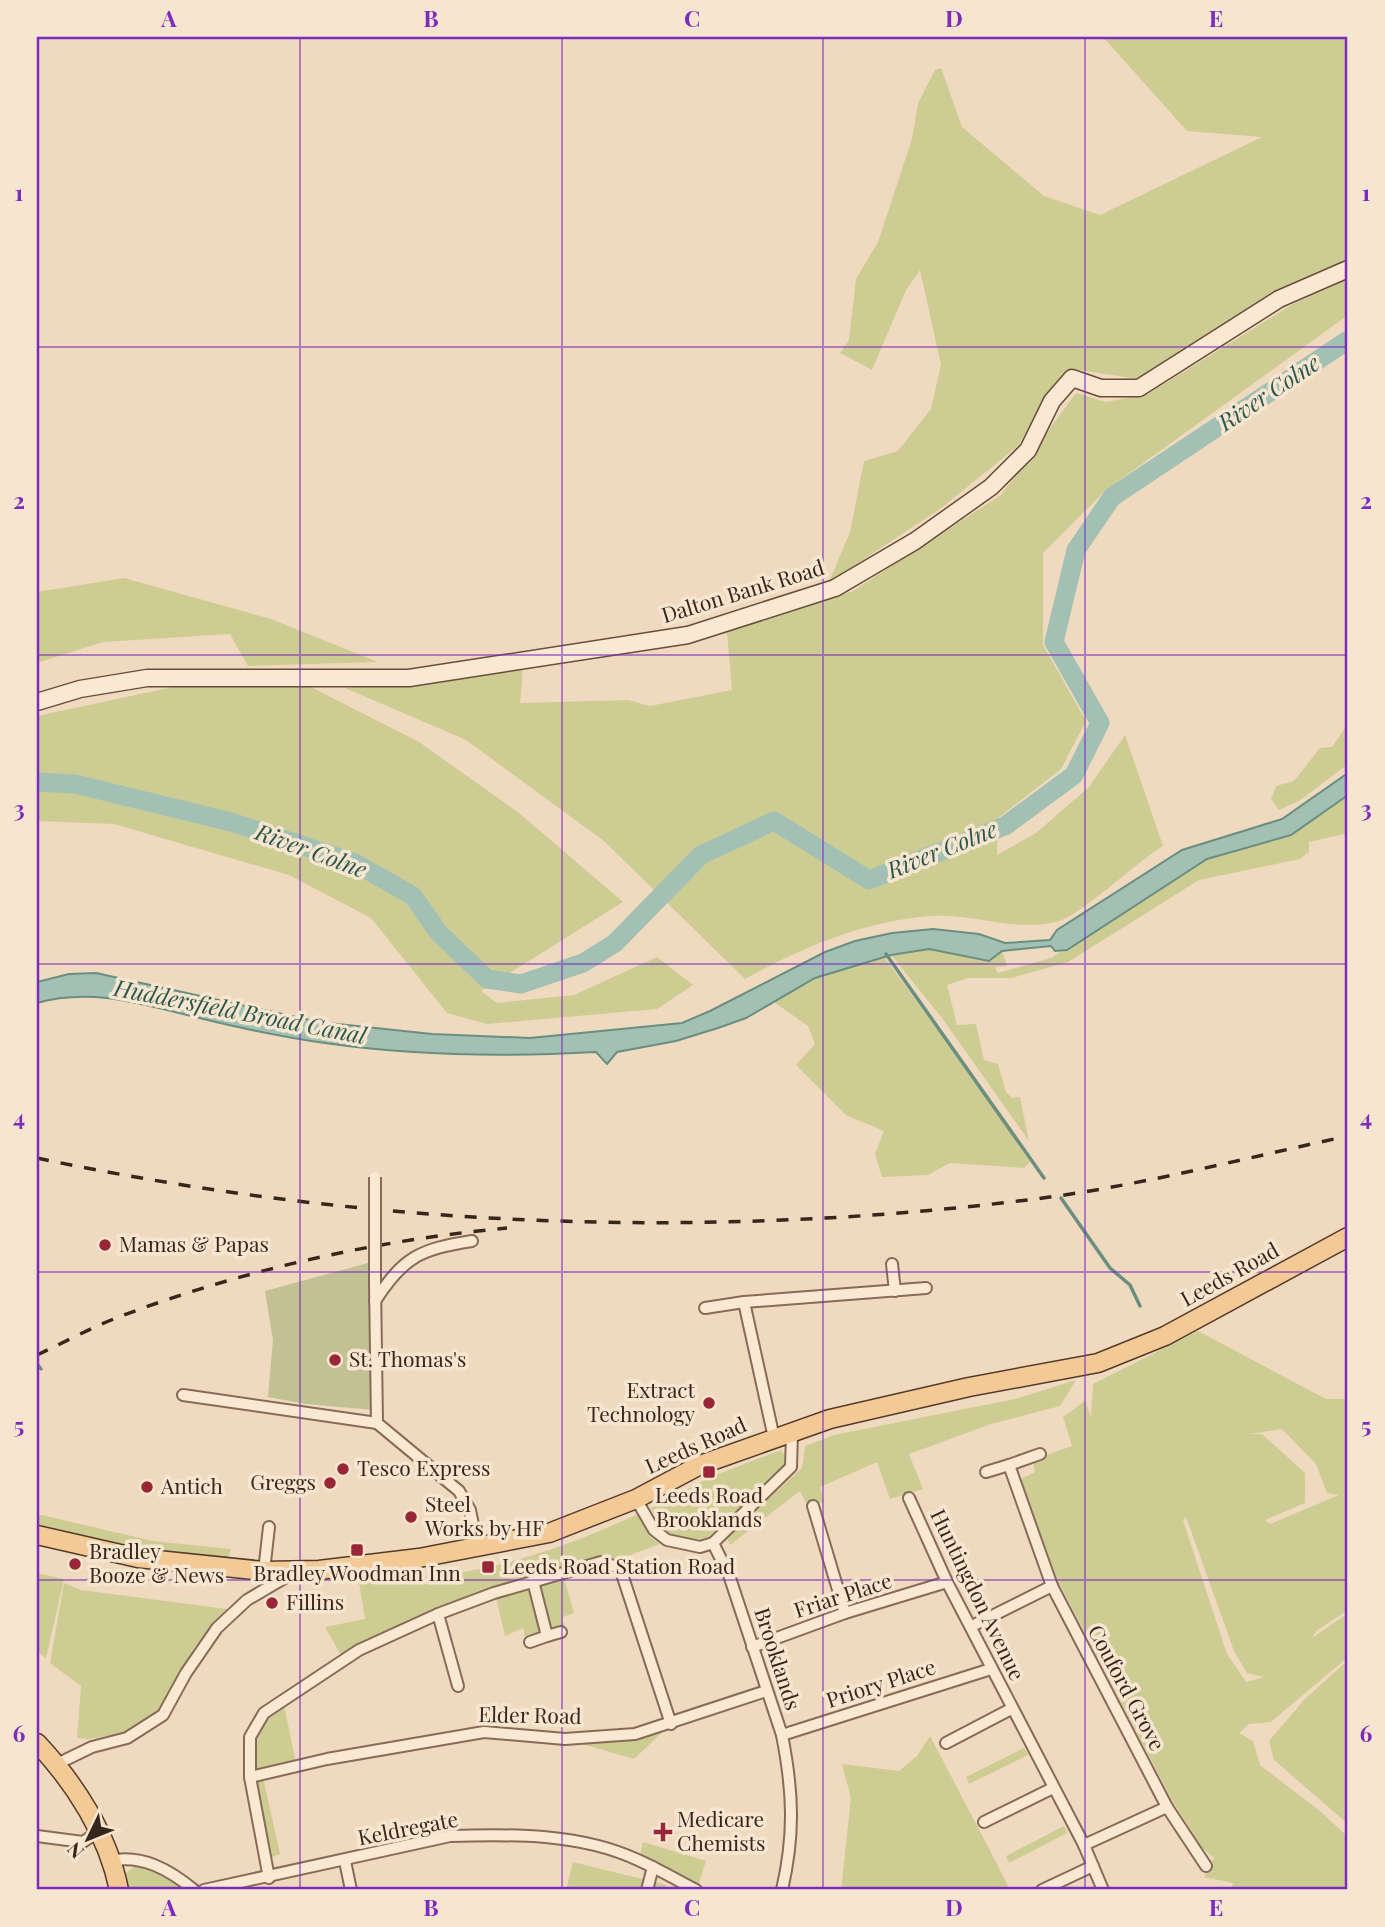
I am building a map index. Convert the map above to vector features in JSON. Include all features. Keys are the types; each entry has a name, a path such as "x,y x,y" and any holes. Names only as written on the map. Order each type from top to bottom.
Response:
{"main road":[{"name":"Leeds Road","path":"37,1535 138,1558 264,1572 365,1565 478,1549 549,1533 636,1499 700,1465 830,1419 957,1390 1098,1363 1165,1336 1348,1237"},
{"path":"37,1744 57,1764 99,1831 119,1890"}],"street":[{"name":"Dalton Bank Road","path":"37,702 80,689 147,678 409,678 678,636 835,588 915,541 990,487 1028,450 1052,401 1072,378 1101,388 1139,388 1279,299 1348,269"},
{"path":"375,1177 377,1423"},
{"path":"375,1301 393,1273 412,1258 435,1247 472,1241"},
{"path":"892,1264 895,1291"},
{"path":"705,1308 744,1302 926,1287"},
{"path":"744,1302 774,1438"},
{"path":"183,1395 377,1423 459,1491 470,1510 478,1549"},
{"path":"636,1499 654,1530 667,1540 687,1546 713,1543 791,1467 792,1432"},
{"path":"986,1472 1041,1454"},
{"name":"Couford Grove","path":"1009,1465 1052,1586 1167,1807 1206,1866"},
{"name":"Huntingdon Avenue","path":"909,1498 947,1582 1084,1845 1103,1890"},
{"path":"813,1506 845,1613"},
{"path":"819,1525 832,1519"},
{"path":"264,1572 268,1527"},
{"name":"Brooklands","path":"713,1543 729,1575 765,1691 782,1735 793,1794 790,1850 782,1890"},
{"path":"269,1878 250,1777 250,1737 264,1713 359,1650 438,1614 533,1581 601,1562 620,1568 671,1724"},
{"path":"57,1764 92,1747 127,1738 163,1715 186,1673 218,1628 247,1600 295,1571"},
{"path":"533,1581 547,1636"},
{"name":"Friar Place","path":"752,1647 845,1613 947,1582"},
{"path":"972,1626 1052,1586"},
{"path":"438,1614 458,1686"},
{"path":"530,1642 561,1632"},
{"name":"Priory Place","path":"782,1735 991,1669"},
{"name":"Elder Road","path":"250,1777 327,1759 484,1732 565,1739 635,1734 765,1691"},
{"name":"Huntingdon Avenue","path":"946,1743 1011,1709"},
{"path":"984,1822 1053,1788"},
{"path":"1084,1845 1167,1807"},
{"path":"37,1836 83,1842 99,1831"},
{"name":"Keldregate","path":"204,1890 269,1878 450,1836 491,1835 571,1841 636,1858 696,1890"},
{"path":"110,1861 128,1857 149,1862 194,1890"},
{"path":"345,1861 351,1890"},
{"path":"1042,1890 1093,1866"},
{"path":"647,1890 653,1867"}],"shaded area":[{"path":"1103,37 1348,37 1348,259 1276,291 1137,379 1073,369 1052,387 1018,446 940,509 829,582 850,532 864,461 898,451 931,409 941,365 920,270 906,290 872,370 840,353 849,340 856,279 878,242 912,139 918,103 935,70 941,68 962,127 1044,196 1100,215 1262,137 1187,131"},
{"path":"1348,279 1348,315 1106,490 1043,553 1043,645 1086,721 1061,769 998,818 997,855 1036,833 1089,787 1125,735 1163,846 1069,917 1043,924 1026,925 947,916 882,923 812,946 745,979 604,841 466,740 345,688 441,680 523,669 520,703 628,700 650,706 732,690 727,632 853,591 1001,495 1076,393 1106,402 1148,394 1293,304"},
{"path":"124,578 271,619 378,662 248,666 230,634 103,642 37,663 37,592"},
{"path":"192,683 305,684 419,742 519,813 623,902 481,991 497,1003 574,995 657,957 693,985 657,1009 487,1024 447,1013 371,918 289,875 114,824 37,821 37,716"},
{"path":"1348,724 1348,764 1299,801 1279,810 1271,799 1276,786 1294,781 1320,748 1332,747"},
{"path":"1348,795 1348,833 1309,842 1309,852 1300,859 1199,880 1068,962 1012,978 968,978 947,985 957,1025 976,1024 984,1060 998,1064 1006,1092 1012,1098 1020,1097 1029,1141 942,1018 891,955 929,949 989,961 1002,951 1007,966 995,967 998,973 1051,958 1207,859 1291,835"},
{"path":"884,957 977,1083 1030,1162 1024,1168 950,1163 928,1175 882,1177 875,1154 884,1131 846,1115 796,1065 815,1044 808,1026 774,1002 815,978"},
{"path":"1198,1331 1326,1399 1348,1399 1348,1610 1316,1631 1312,1638 1348,1613 1348,1657 1271,1722 1249,1724 1239,1733 1253,1741 1260,1765 1320,1811 1348,1837 1348,1890 1231,1890 1233,1883 1204,1877 1214,1858 1202,1848 1172,1800 1056,1577 1021,1479 1035,1472 1033,1460 1072,1446 1063,1417 1085,1401 1091,1417 1093,1384","holes":["1282,1429 1316,1464 1327,1493 1339,1495 1270,1524 1265,1520 1305,1503 1305,1473 1262,1434 1249,1434","1186,1517 1234,1651 1247,1673 1264,1677 1246,1682 1227,1654 1183,1520"]},
{"path":"1076,1380 1060,1406 991,1424 909,1454 923,1489 890,1499 877,1462 820,1487 824,1502 808,1507 800,1491 730,1545 727,1537 802,1468 805,1446 834,1435 1015,1399"},
{"path":"781,1450 785,1464 779,1477 708,1537 680,1538 666,1530 655,1517 651,1508 713,1476"},
{"path":"37,1514 153,1541 231,1549 227,1560 143,1550 37,1526"},
{"path":"638,1514 650,1537 660,1544 616,1560 595,1559 561,1568 574,1613 562,1617 566,1632 527,1646 523,1628 505,1636 496,1597 490,1588 436,1607 341,1655 325,1627 365,1619 358,1576 424,1577 486,1568 538,1554"},
{"path":"37,1573 64,1579 46,1658 37,1651"},
{"path":"64,1583 81,1590 227,1609 196,1645 161,1709 124,1733 88,1739 77,1738 81,1686 50,1663"},
{"path":"1348,1660 1348,1824 1274,1760 1269,1741 1304,1700"},
{"path":"284,1705 297,1768 263,1777 280,1854 270,1858 251,1747 269,1716"},
{"path":"669,1726 634,1759 565,1739"},
{"path":"930,1736 1008,1886 1006,1890 841,1890 851,1798 842,1764 899,1771 917,1756"},
{"path":"1024,1748 1028,1755 969,1784 966,1777"},
{"path":"1064,1826 1067,1833 1009,1863 1006,1856"},
{"path":"643,1842 706,1861 698,1886 640,1856"},
{"path":"573,1862 666,1885 665,1890 566,1890"},
{"path":"147,1865 194,1890 119,1890 117,1880 134,1867"}],"green space":[{"path":"368,1263 373,1410 306,1404 268,1397 273,1340 265,1291"}],"water":[{"name":"Huddersfield Broad Canal","path":"1348,773 1348,795 1291,835 1207,859 1067,950 1055,951 1051,946 1002,951 989,961 929,949 891,955 815,978 746,1018 718,1028 676,1041 617,1052 607,1064 596,1052 461,1054 393,1051 325,1043 98,997 37,1003 37,982 69,974 96,973 319,1022 432,1034 530,1038 682,1023 825,952 855,941 892,933 933,929 979,934 1005,943 1050,940 1057,930 1182,850 1282,819"}],"waterway":[{"name":"River Colne","path":"37,782 75,784 231,822 355,863 413,896 439,933 487,979 521,984 583,963 615,943 701,855 774,821 869,880 1005,826 1074,775 1100,723 1054,642 1076,550 1112,497 1348,340"},
{"path":"886,954 1044,1178"},
{"path":"1061,1198 1110,1268 1130,1285 1140,1306"},
{"path":"37,1364 41,1369"}],"railway":[{"path":"37,1158 160,1181 284,1199 409,1212 534,1220 659,1223 785,1220 910,1212 1035,1199 1153,1179 1348,1136"},
{"path":"37,1355 124,1315 265,1270 410,1240 507,1228"}],"place":[{"name":"Mamas & Papas","path":"105,1245"},
{"name":"St. Thomas's","path":"335,1360"},
{"name":"Extract Technology","path":"709,1403"},
{"name":"Tesco Express","path":"343,1469"},
{"name":"Leeds Road Brooklands","path":"709,1472"},
{"name":"Greggs","path":"330,1483"},
{"name":"Antich","path":"147,1487"},
{"name":"Steel Works by HF","path":"411,1517"},
{"name":"Bradley Woodman Inn","path":"357,1550"},
{"name":"Bradley Booze & News","path":"75,1564"},
{"name":"Leeds Road Station Road","path":"488,1567"},
{"name":"Fillins","path":"272,1603"},
{"name":"Medicare Chemists","path":"663,1832"}]}
